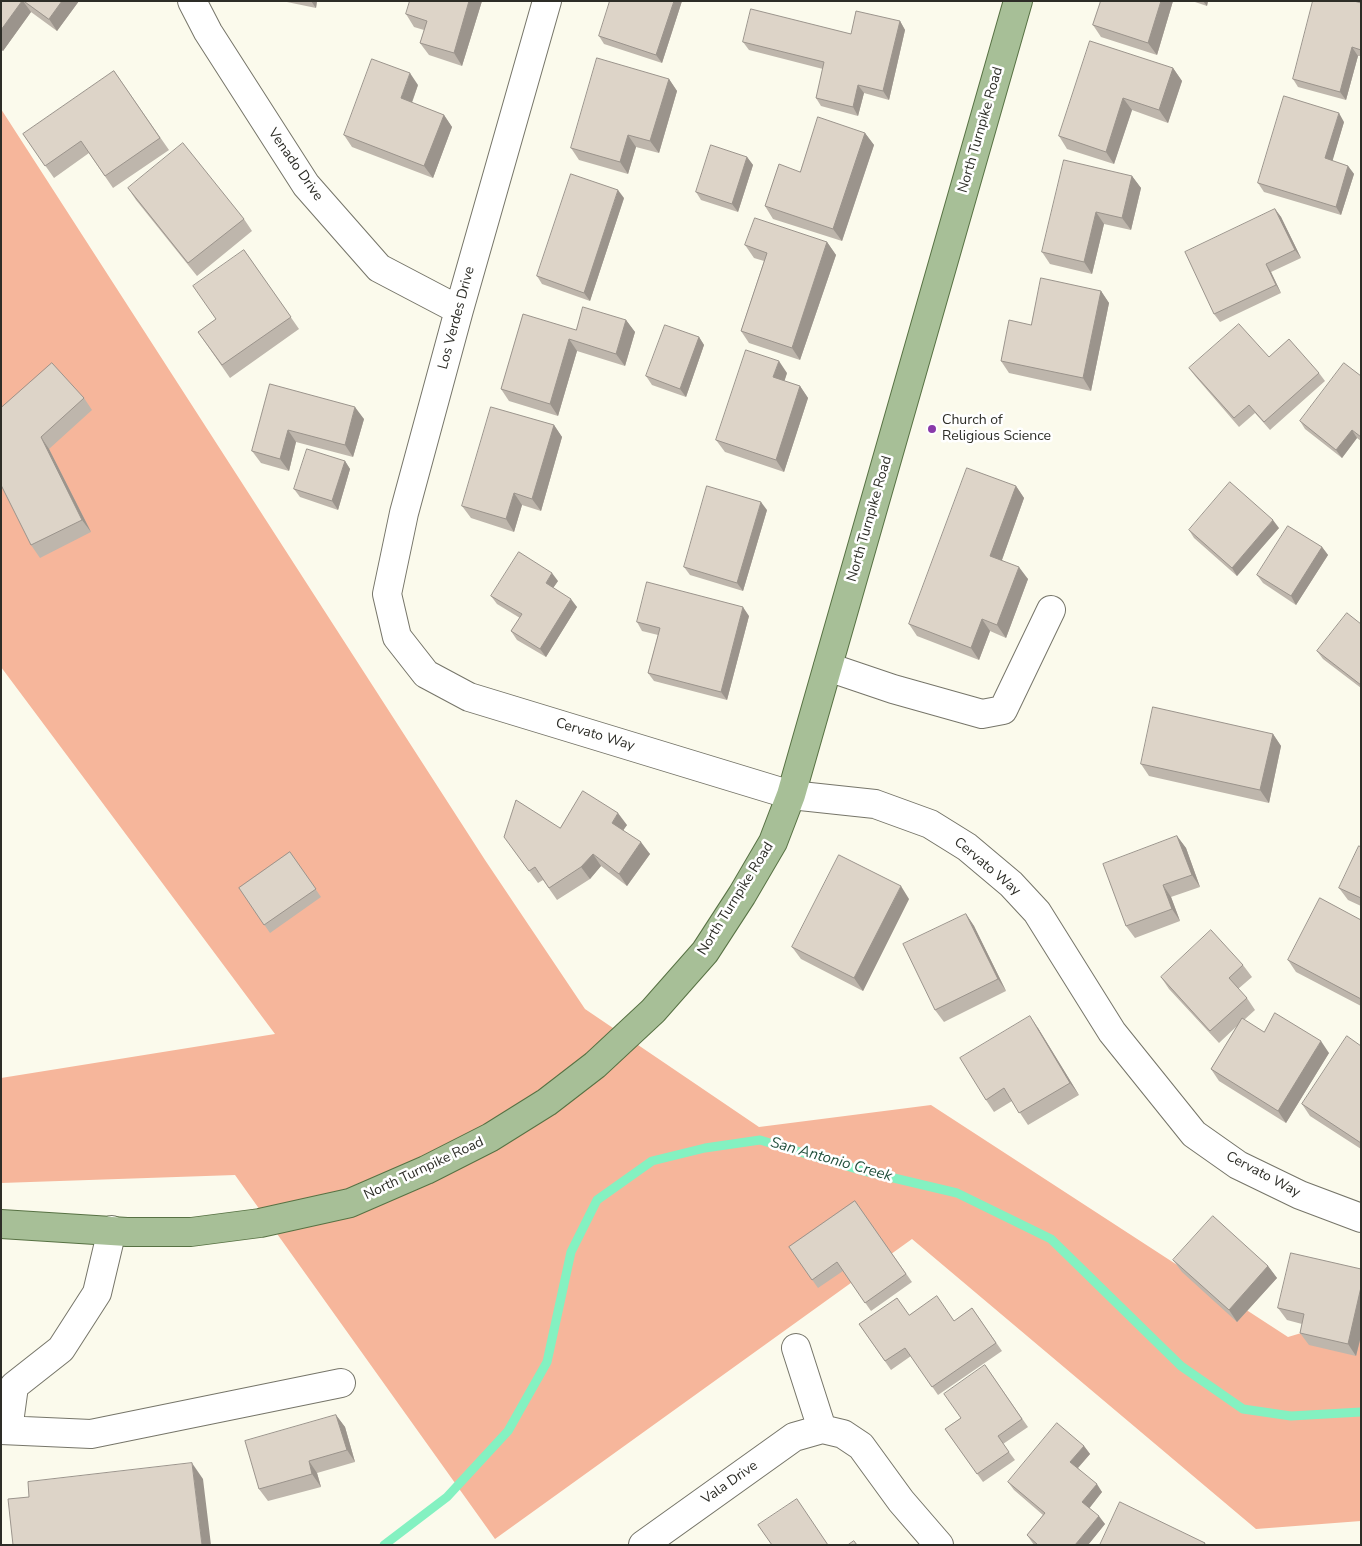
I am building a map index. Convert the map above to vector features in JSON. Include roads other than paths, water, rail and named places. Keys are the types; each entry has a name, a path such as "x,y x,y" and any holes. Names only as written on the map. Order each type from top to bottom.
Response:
{"main road":[{"name":"North Turnpike Road","path":"1,1224 191,1232 260,1223 350,1204 426,1170 491,1137 547,1102 595,1065 653,1012 705,952 742,895 773,842 791,795 1018,1"}],"street":[{"name":"Venado Drive","path":"192,1 208,32 312,192 380,268 459,310"},
{"name":"Los Verdes Drive","path":"397,637 387,594 404,513 459,310 547,1"},
{"path":"828,667 893,689 982,714 1003,710 1051,610"},
{"name":"Cervato Way","path":"397,637 426,674 469,697 791,795 875,804 930,824 966,847 1011,884 1037,912 1112,1032 1194,1134 1238,1165 1300,1195 1361,1218"},
{"path":"112,1230 97,1293 61,1349 14,1386 5,1430 90,1434 341,1383"},
{"path":"796,1348 822,1430 843,1434 861,1446 901,1501 939,1545"},
{"name":"Vala Drive","path":"643,1545 794,1437 822,1430"}],"waterway":[{"name":"San Antonio Creek","path":"384,1545 447,1497 508,1431 547,1362 571,1252 597,1200 652,1161 705,1148 760,1140 860,1170 957,1193 1051,1239 1181,1366 1243,1409 1291,1416 1361,1412"}],"place":[{"name":"Church of Religious Science","path":"932,429"}]}
